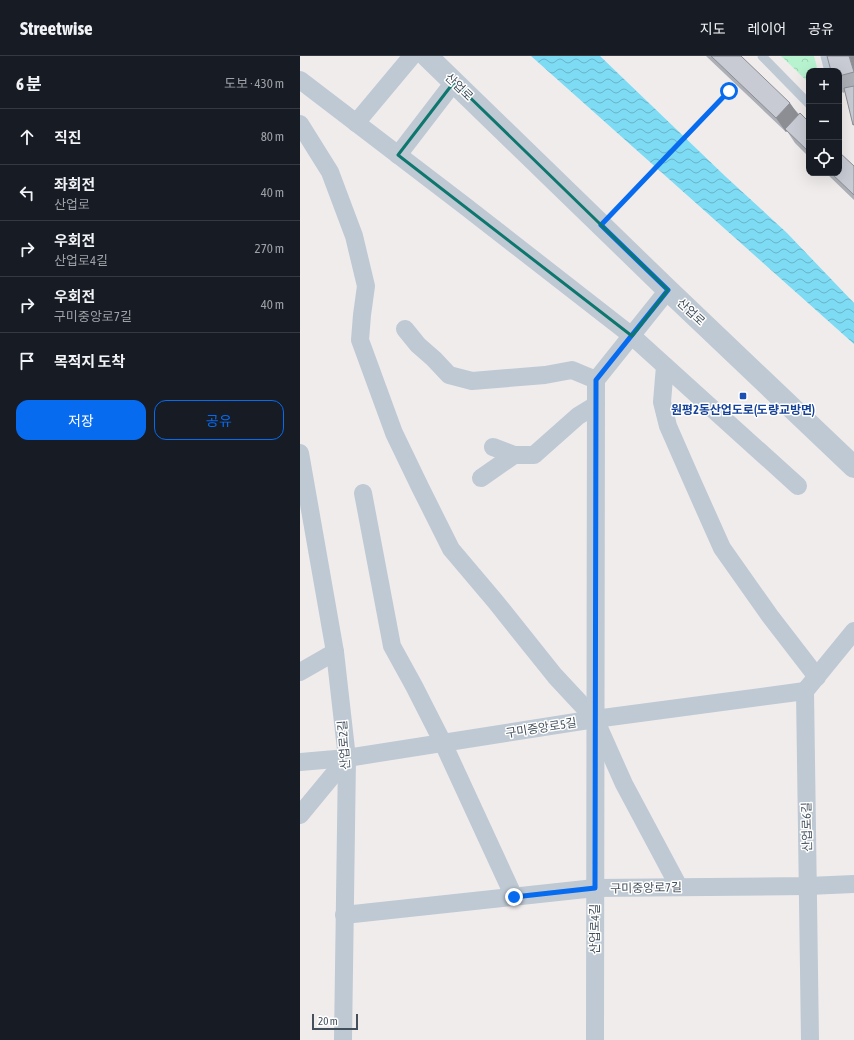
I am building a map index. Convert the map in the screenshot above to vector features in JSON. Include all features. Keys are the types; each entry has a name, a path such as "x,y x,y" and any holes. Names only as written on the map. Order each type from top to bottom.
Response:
{"street":[{"path":"356,123 412,56"},
{"name":"산업로","path":"427,56 668,290 854,466"},
{"path":"300,80 632,336 798,486"},
{"path":"398,155 454,82"},
{"path":"300,124 330,172 354,236 366,286 360,340 394,433 420,487 451,549 555,676 595,719 624,784 679,887"},
{"path":"405,329 418,345 449,375 472,381 545,375 572,370 596,380 668,290"},
{"path":"664,366 662,402 668,426 722,548 770,616 811,684 854,632"},
{"name":"산업로4길","path":"595,1040 596,380"},
{"path":"493,447 514,455 534,455 578,416 596,405"},
{"name":"산업로2길","path":"300,453 335,652 347,758 343,1040"},
{"path":"481,478 514,455"},
{"path":"363,493 392,646 443,743 514,897"},
{"path":"300,672 335,652"},
{"name":"구미중앙로5길","path":"300,762 347,758 811,684"},
{"name":"산업로6길","path":"810,1040 808,886 811,684"},
{"path":"300,815 347,758"},
{"name":"구미중앙로7길","path":"344,915 595,888 808,886 854,884"}],"lane":[{"path":"762,56 806,101"},
{"path":"825,56 828,68"}],"path":[{"path":"601,225 729,91"}],"highlighted area":[{"path":"454,82 668,290 632,336 398,155"}],"green space":[{"path":"781,56 814,56 817,68 806,68 806,80"}],"water":[{"path":"531,56 600,56 725,176 787,233 854,303 854,344"}],"building":[{"path":"711,56 741,56 790,103 776,118"},
{"path":"827,56 849,56 854,72 842,75 842,68 830,68"},
{"path":"854,86 854,124 853,125 844,88"},
{"path":"800,113 806,119 806,149 785,129"},
{"path":"842,155 854,166 854,195 834,176 842,176"}],"place":[{"name":"원평2동산업도로(도량교방면)","path":"743,396"}],"route":[{"path":"514,897 595,888 596,380 668,290 601,225 729,91"}]}
